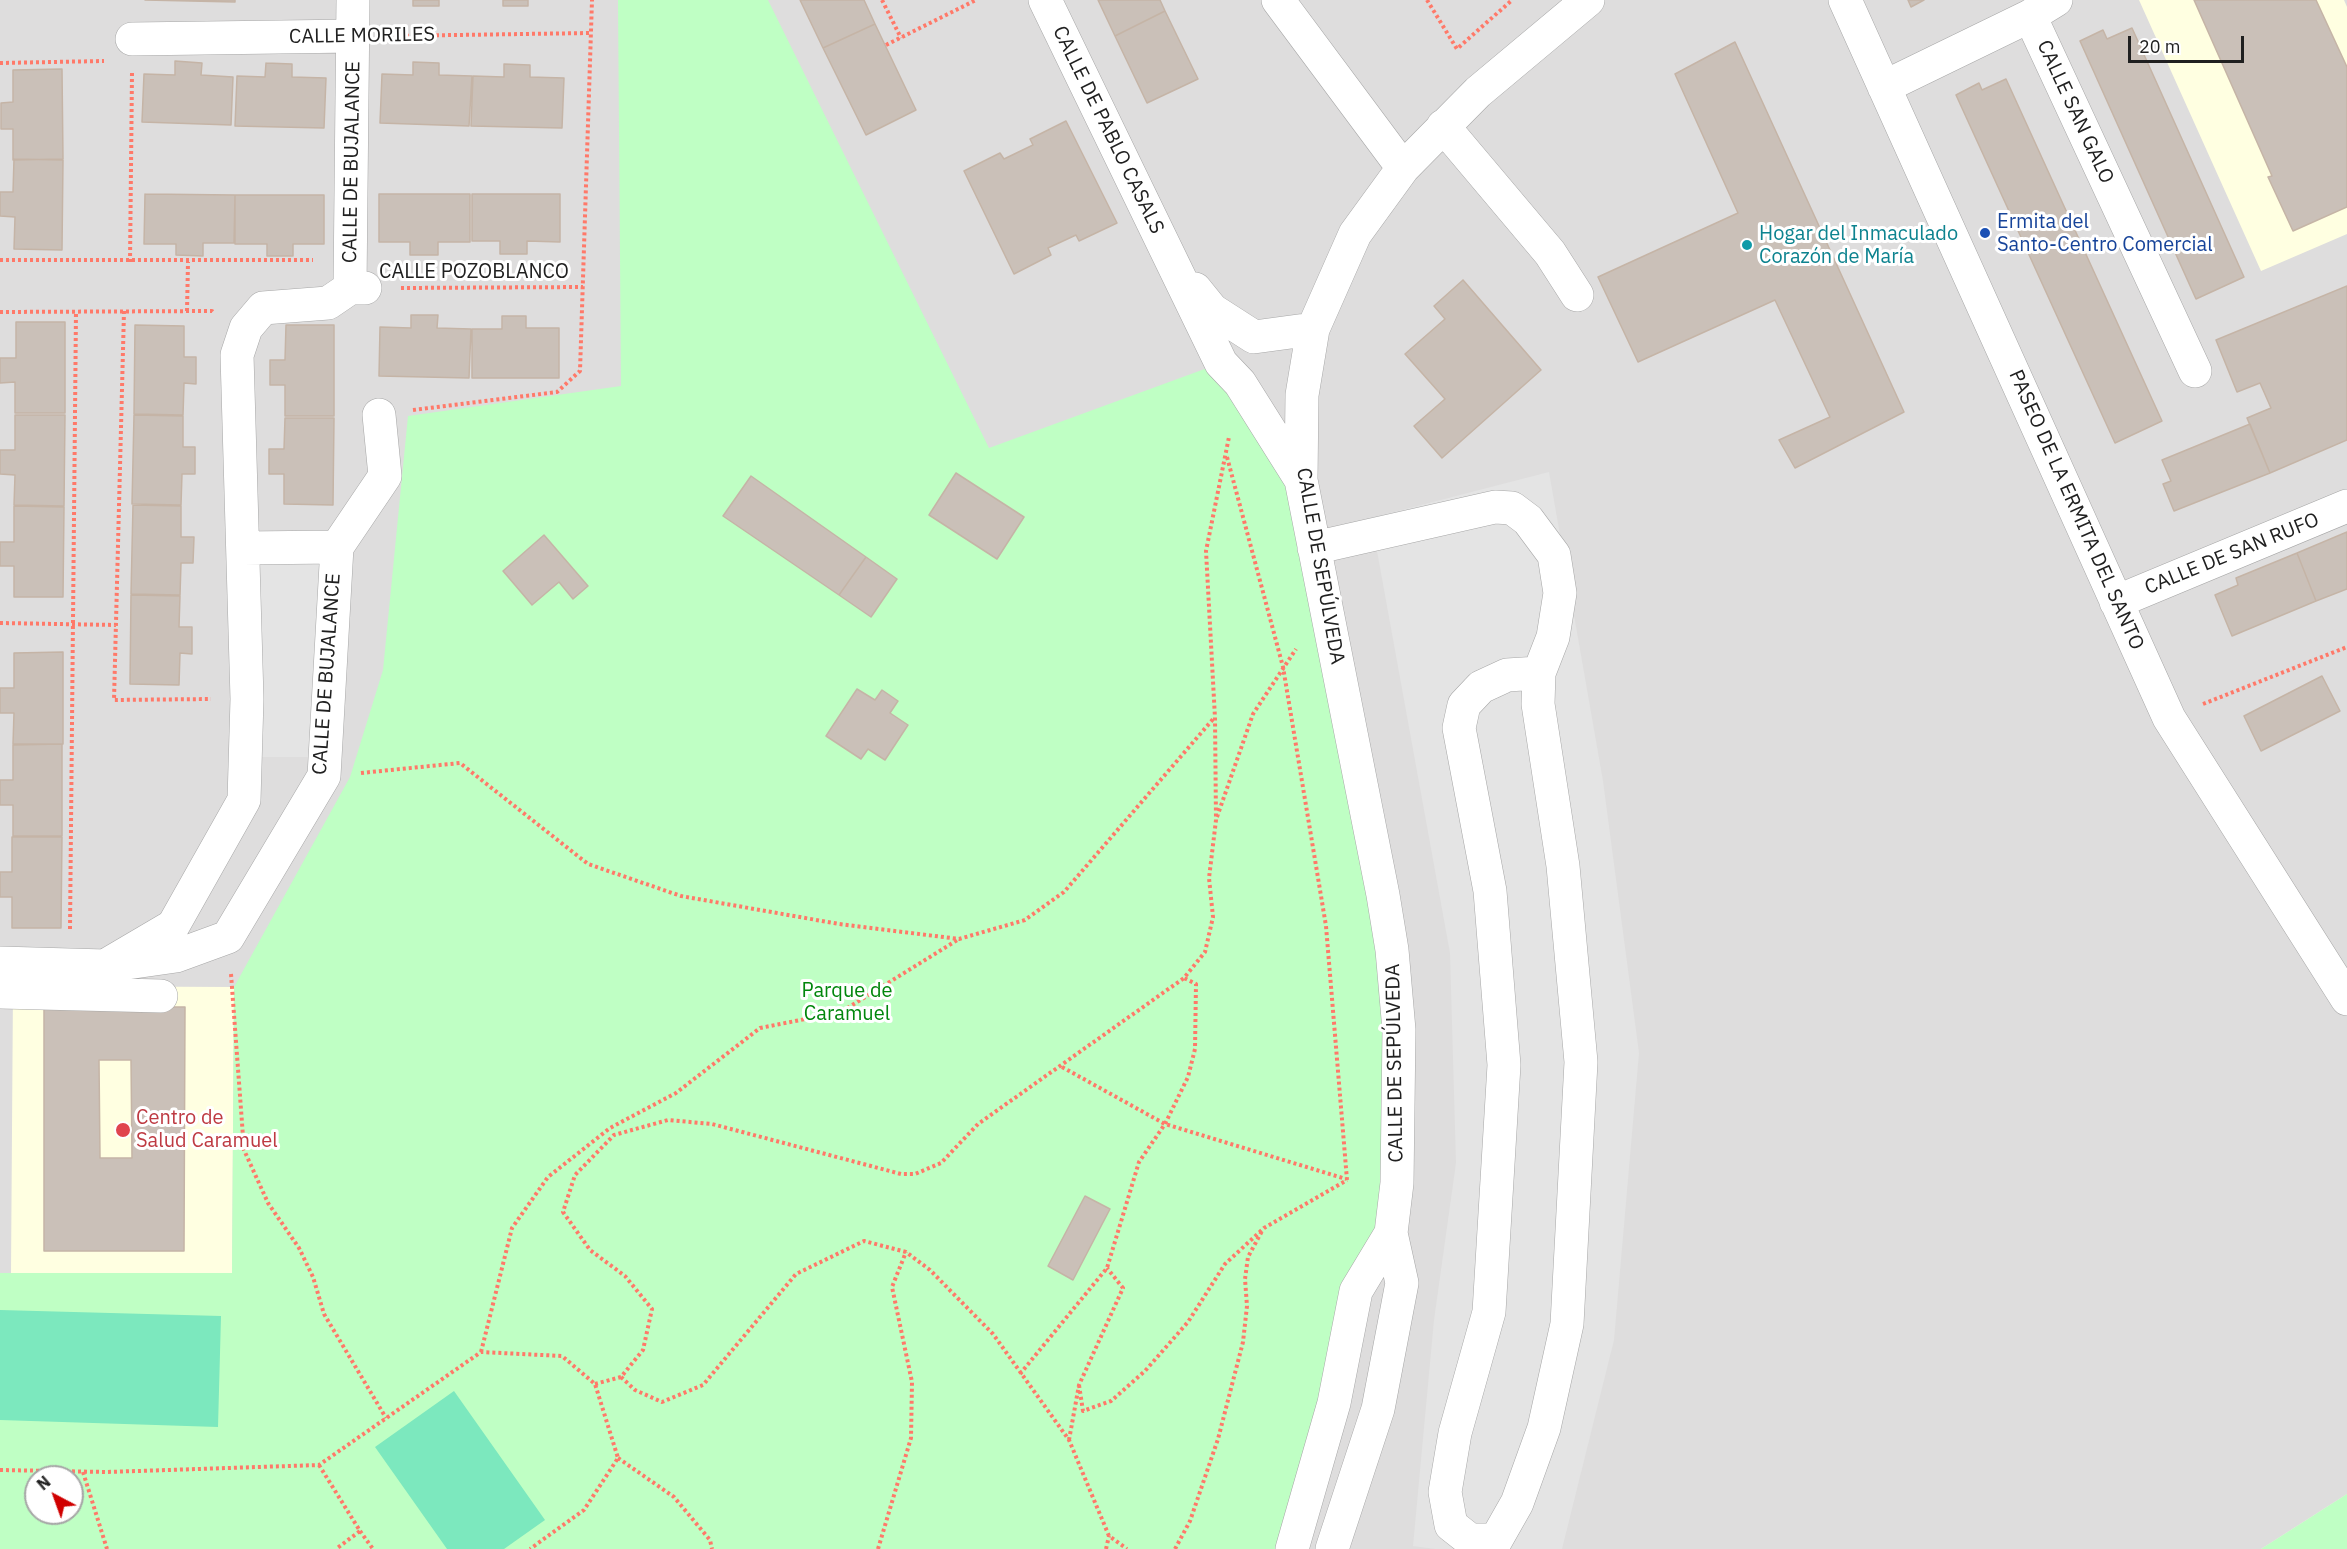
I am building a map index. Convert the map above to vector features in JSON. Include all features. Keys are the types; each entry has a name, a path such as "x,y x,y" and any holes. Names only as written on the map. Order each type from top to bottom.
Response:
{"street":[{"name":"CALLE DE BUJALANCE","path":"105,966 173,926 244,800 248,699 237,355 246,328 263,308 328,303 355,279 353,0"},
{"name":"CALLE DE PABLO CASALS","path":"1045,0 1221,363 1240,383 1301,480"},
{"path":"1278,0 1403,168"},
{"name":"CALLE DE SEPÚLVEDA","path":"1332,1549 1378,1409 1402,1283 1391,1233 1397,1183 1399,1042 1392,950 1301,480 1302,395 1312,329 1355,234 1403,168 1478,92 1588,0"},
{"name":"PASEO DE LA ERMITA DEL SANTO","path":"1845,0 2169,718 2347,999"},
{"path":"1884,87 2043,8"},
{"name":"CALLE SAN GALO","path":"2043,8 2195,371"},
{"name":"CALLE MORILES","path":"132,50 354,36"},
{"path":"1443,126 1550,253 1577,296"},
{"name":"CALLE DE PABLO CASALS","path":"1171,260 1212,310 1285,360 1302,395 1279,399 1240,383"},
{"path":"1254,337 1312,329"},
{"name":"CALLE DE BUJALANCE","path":"228,938 324,776 337,547 385,476 379,415"},
{"name":"CALLE DE SAN RUFO","path":"2116,602 2347,506"},
{"path":"1314,548 1494,507 1512,508 1528,520 1554,555 1560,593 1553,637 1539,673 1538,704 1563,866 1581,1062 1567,1324 1544,1428 1517,1503 1496,1539 1470,1540 1444,1537 1445,1492 1455,1433 1489,1312 1504,1065 1490,891 1459,728 1464,705 1481,687 1507,675 1539,673"},
{"name":"CALLE DE BUJALANCE","path":"244,548 337,547"},
{"path":"0,963 105,966 176,956 228,938"},
{"path":"0,992 161,996"},
{"name":"CALLE DE SEPÚLVEDA","path":"1292,1549 1334,1403 1356,1291 1391,1233"}],"path":[{"path":"379,415 557,392 580,371 592,0"},
{"path":"882,0 901,38"},
{"path":"886,45 976,0"},
{"path":"1427,0 1457,49 1512,0"},
{"name":"CALLE MORILES","path":"354,36 591,33"},
{"path":"0,63 132,50 130,262"},
{"path":"0,260 188,262 187,310"},
{"name":"CALLE POZOBLANCO","path":"188,262 355,279 583,287"},
{"path":"124,311 114,700 248,699"},
{"path":"0,312 212,311 237,355"},
{"path":"70,932 76,312"},
{"path":"595,1384 621,1377 643,1350 652,1308 625,1276 590,1250 563,1212 576,1175 614,1135 668,1120 712,1124 901,1174 915,1174 941,1163 978,1124 1184,978 1205,952 1213,917 1209,878 1216,820 1215,718 1206,551 1240,383"},
{"path":"1226,454 1283,667 1326,926 1347,1179"},
{"path":"1216,820 1253,714 1325,606"},
{"path":"0,623 116,625"},
{"path":"2169,718 2347,646"},
{"path":"481,1352 512,1227 549,1177 610,1128 676,1093 760,1028 841,1012 959,939 1025,920 1064,892 1215,718"},
{"path":"324,776 460,763 588,864 681,896 839,924 959,939"},
{"path":"228,938 244,1150 268,1203 299,1248 313,1277 324,1314 386,1419"},
{"path":"1020,1374 1107,1268 1139,1162 1165,1124 1188,1077 1195,1049 1196,984 1184,978"},
{"path":"1061,1067 1165,1124 1347,1179"},
{"path":"1079,1385 1083,1411 1111,1401 1145,1371 1188,1322 1226,1264 1264,1228 1347,1179"},
{"path":"1175,1549 1190,1521 1218,1439 1243,1342 1247,1306 1245,1279 1248,1257 1264,1228"},
{"path":"621,1377 635,1390 662,1402 703,1385 796,1274 864,1241 906,1252 930,1270 993,1334 1069,1440 1110,1536 1127,1549"},
{"path":"878,1549 911,1438 912,1382 892,1287 906,1252"},
{"path":"1069,1440 1079,1385 1123,1288 1107,1268"},
{"path":"84,1472 319,1465 481,1352 562,1356 595,1384 618,1458 674,1497 710,1539 712,1549"},
{"path":"530,1549 584,1510 618,1458"},
{"path":"319,1465 373,1549"},
{"path":"0,1470 24,1471"},
{"path":"84,1475 107,1549"},
{"path":"336,1549 360,1531"},
{"path":"1106,1549 1110,1536"}],"shaded area":[{"path":"0,0 2347,0 2347,1494 2261,1549 0,1549"},
{"path":"2139,0 2344,0 2347,7 2347,234 2261,271"},
{"path":"1549,472 1603,781 1639,1053 1614,1340 1562,1549 1435,1549 1413,1546 1434,1320 1456,1163 1450,953 1371,518"},
{"path":"242,559 325,559 324,757 241,757"},
{"name":"Centro de Salud Caramuel","path":"13,986 234,987 232,1274 11,1273"}],"green space":[{"name":"Parque de Caramuel","path":"618,0 768,0 989,448 1221,363 1301,480 1383,895 1397,1183 1292,1549 0,1549 0,1273 232,1273 234,987 350,777 383,670 408,416 621,386"},
{"path":"0,1310 221,1316 218,1427 0,1420"},
{"path":"454,1391 545,1520 504,1549 447,1549 375,1447"},
{"path":"2347,1494 2347,1549 2261,1549"}],"building":[{"path":"145,0 235,0 235,2"},
{"path":"413,0 439,0 439,6 413,6"},
{"path":"503,0 528,0 528,6 503,6"},
{"path":"800,0 864,0 875,24 823,48"},
{"path":"1098,0 1160,0 1165,11 1115,36"},
{"path":"1908,0 1924,0 1911,7"},
{"path":"2194,0 2316,0 2347,67 2347,207 2293,231 2268,177 2272,176"},
{"path":"1165,11 1198,79 1147,103 1115,36"},
{"path":"875,24 916,110 866,135 823,48"},
{"path":"2132,28 2244,277 2196,299 2080,41 2103,30 2107,39"},
{"name":"Hogar del Inmaculado Corazón de María","path":"1735,42 1904,412 1795,468 1779,440 1830,417 1775,300 1638,362 1598,277 1738,213 1675,74"},
{"path":"175,61 202,63 201,75 233,77 231,125 142,122 144,74 175,75"},
{"path":"413,62 439,63 439,75 472,76 469,126 380,123 382,74 413,75"},
{"path":"266,63 292,64 292,77 326,78 324,128 235,126 237,76 265,77"},
{"path":"504,64 530,65 530,77 564,78 562,128 471,126 473,76 504,77"},
{"path":"62,69 63,159 13,160 13,129 1,129 1,103 13,102 13,70"},
{"path":"2006,79 2162,421 2115,443 1956,95 1979,83 1982,90"},
{"path":"1066,121 1117,223 1079,241 1076,235 1048,248 1051,255 1014,274 964,171 1000,153 1004,159 1033,145 1030,139"},
{"path":"14,159 63,160 62,250 14,249 15,217 0,216 0,192 13,192"},
{"path":"145,194 235,195 234,243 203,243 203,256 176,255 176,244 144,244"},
{"path":"379,194 470,194 470,242 438,242 438,255 410,255 410,242 379,242"},
{"path":"472,194 560,194 560,242 527,241 527,254 500,254 500,241 472,241"},
{"path":"235,195 324,195 324,244 293,244 293,256 267,256 267,244 235,244"},
{"path":"1463,280 1541,370 1442,458 1414,426 1445,399 1405,354 1445,319 1434,306"},
{"path":"2347,286 2347,440 2270,473 2247,418 2271,408 2260,383 2237,392 2216,340"},
{"path":"411,315 438,315 437,328 471,329 469,378 379,376 380,327 411,328"},
{"path":"502,316 526,316 526,328 559,328 559,378 472,378 472,329 502,329"},
{"path":"16,322 65,322 65,413 15,413 15,382 0,383 0,358 16,358"},
{"path":"135,325 184,326 184,357 196,357 196,384 184,383 183,415 134,414"},
{"path":"286,325 334,325 334,416 285,416 285,385 270,385 270,360 285,360"},
{"path":"15,415 65,415 64,506 14,505 15,475 0,474 0,450 15,450"},
{"path":"134,415 183,416 183,447 195,447 195,474 182,474 181,505 132,504"},
{"path":"285,418 334,418 333,505 284,504 284,474 269,474 269,449 284,449"},
{"path":"2250,424 2270,473 2174,511 2163,484 2171,481 2162,460"},
{"path":"956,473 1024,517 997,559 929,515"},
{"path":"751,476 866,557 839,595 723,516"},
{"path":"133,505 181,506 181,537 194,537 193,563 181,563 180,595 131,594"},
{"path":"14,506 64,507 63,597 14,597 14,566 0,566 0,542 14,542"},
{"path":"2347,532 2347,589 2316,601 2297,553"},
{"path":"544,535 588,586 573,599 559,582 532,605 503,571"},
{"path":"2297,553 2316,601 2232,636 2215,595 2238,585 2236,578"},
{"path":"866,557 897,579 871,617 839,595"},
{"path":"131,595 180,596 179,627 192,627 192,654 180,653 179,685 130,684"},
{"path":"63,652 63,744 13,744 14,713 0,713 0,688 14,688 14,653"},
{"path":"2322,676 2340,711 2261,751 2244,716"},
{"path":"857,689 875,700 882,690 898,701 890,713 908,725 885,760 868,749 861,759 826,736"},
{"path":"62,744 62,836 13,836 13,805 0,805 0,780 13,780 13,745"},
{"path":"12,837 62,837 61,928 12,928 12,897 0,897 0,872 12,872"},
{"path":"44,1007 185,1007 184,1251 44,1251","holes":["99,1060 131,1060 132,1158 100,1158"]},
{"path":"1085,1196 1110,1209 1073,1280 1048,1266"}],"place":[{"name":"Ermita del Santo-Centro Comercial","path":"1985,233"},
{"name":"Hogar del Inmaculado Corazón de María","path":"1747,245"},
{"name":"Centro de Salud Caramuel","path":"123,1130"}]}
